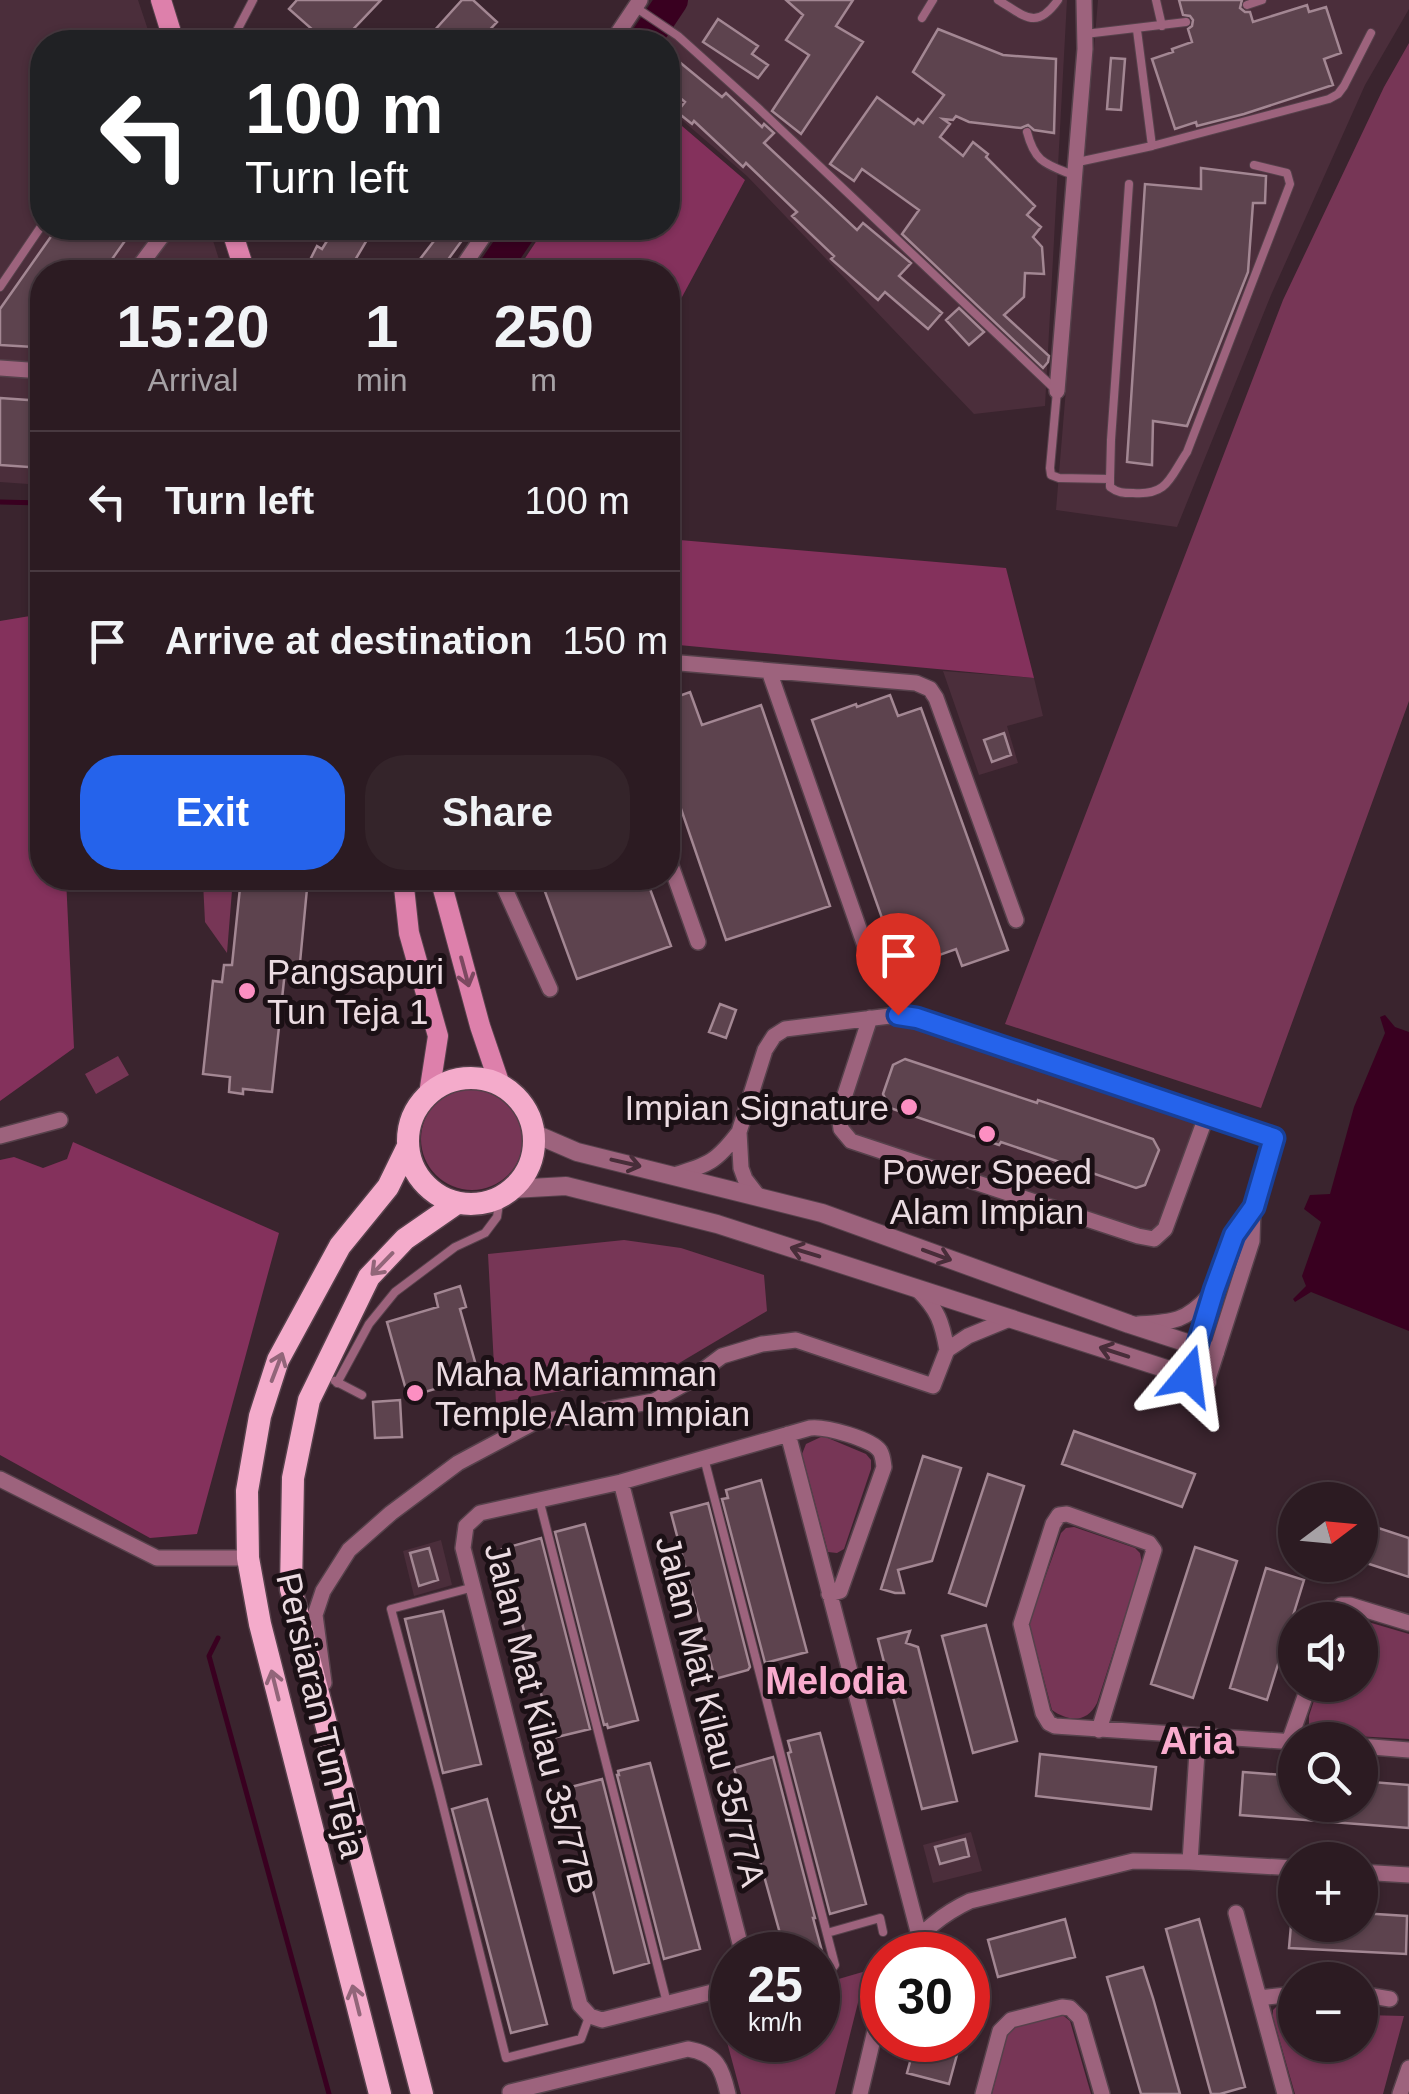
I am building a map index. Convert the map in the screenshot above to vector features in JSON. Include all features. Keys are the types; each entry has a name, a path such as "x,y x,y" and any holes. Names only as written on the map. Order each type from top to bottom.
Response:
{"main road":[{"path":"161,0 170,30"},
{"path":"405,890 409,933 438,1036 428,1094"},
{"path":"443,890 500,1085"},
{"path":"463,1078 482,1079 500,1085 526,1110 533,1134 528,1168 506,1193 479,1204 457,1203 436,1194 422,1181 412,1164 409,1126 416,1108 428,1094 445,1083 463,1078"},
{"name":"Persiaran Tun Teja","path":"380,2094 264,1642 248,1558 248,1491 260,1416 278,1360 340,1246 388,1187 408,1146"},
{"name":"Persiaran Tun Teja","path":"422,2094 290,1589 292,1478 308,1400 330,1378 369,1277 405,1239 457,1203"}],"street":[{"path":"1057,391 1085,34 1084,0"},
{"path":"621,30 639,6"},
{"path":"0,368 30,370"},
{"path":"680,663 916,683 930,688 1016,920"},
{"path":"769,670 871,962"},
{"path":"505,890 550,989"},
{"path":"680,890 698,942"},
{"path":"870,1018 839,1113 841,1129 851,1141 1138,1236 1154,1239 1166,1229 1207,1114"},
{"path":"674,1175 714,1160 739,1132 774,1036 785,1029 870,1018 917,1018 1274,1138 1254,1207 1252,1242 1206,1349"},
{"path":"0,1136 60,1120"},
{"path":"739,1132 741,1168 758,1196"},
{"path":"533,1134 577,1152 822,1213 1206,1349"},
{"path":"506,1193 566,1186 718,1224 1198,1379 1214,1290 1234,1235 1254,1207"},
{"path":"334,1752 316,1615 323,1592 349,1550 391,1513 458,1462 533,1424 654,1401 722,1356 762,1344 796,1340 933,1386 947,1350 942,1325 934,1306 913,1286"},
{"path":"1129,1324 1168,1322 1193,1313 1214,1290"},
{"path":"947,1350 968,1336 1012,1318"},
{"name":"Jalan Mat Kilau 35/77B","path":"590,2016 580,2005 474,1588 464,1548 466,1526 480,1513 621,1482 824,1426 874,1446 882,1453 884,1467 840,1591 830,1594"},
{"path":"788,1434 918,1932"},
{"path":"0,1479 157,1558 248,1558"},
{"name":"Jalan Mat Kilau 35/77A","path":"621,1482 737,1932"},
{"path":"1099,1730 1154,1550 1149,1542 1060,1515 1053,1524 1021,1624 1043,1713 1049,1723 1099,1730 1278,1741"},
{"path":"1378,1614 1409,1624"},
{"path":"1190,1862 1198,1736"},
{"path":"1378,1747 1409,1750"},
{"path":"924,1932 950,1910 970,1901 1133,1861 1278,1867"},
{"path":"1378,1873 1409,1875"},
{"path":"1236,1913 1285,2094"},
{"path":"590,2016 602,2020 710,1993"},
{"path":"1259,1998 1278,1996"},
{"path":"1378,1997 1390,1999"},
{"path":"982,2094 1000,2031 1011,2020 1062,2007 1070,2008 1080,2018 1102,2094"},
{"path":"510,2092 688,2049 705,2052 716,2062 728,2094"},
{"path":"860,2094 868,2062"},
{"path":"1400,2094 1408,2071"}],"lane":[{"path":"237,30 253,0"},
{"path":"922,18 933,0"},
{"path":"998,0 1030,18 1041,18 1058,0"},
{"path":"1156,0 1162,26"},
{"path":"1248,4 1262,0"},
{"path":"639,6 670,30"},
{"path":"1085,34 1186,22"},
{"path":"1137,30 1152,146"},
{"path":"1027,132 1032,152 1047,164 1074,169 1329,99 1344,86 1371,33"},
{"path":"680,38 1057,391 1052,475 1110,479"},
{"path":"1129,184 1110,487 1118,492 1150,494 1164,488 1187,452 1290,184 1287,173 1254,166"},
{"path":"0,286 32,240"},
{"path":"362,1395 330,1378 395,1292 455,1247 485,1233 497,1217 506,1193"},
{"path":"704,1458 827,1932"},
{"path":"539,1499 667,2004"},
{"path":"474,1588 391,1609 506,2058 581,2040 590,2016"},
{"path":"831,1932 880,1918 884,1932"}],"shaded area":[{"path":"0,0 138,0 148,30 30,30 30,240 213,240 219,260 30,260 30,484 0,482"},
{"path":"683,0 1067,0 1045,406 974,414 747,176 680,118 680,30 663,30"},
{"path":"1098,0 1409,0 1409,9 1365,85 1271,295 1177,527 1056,510"},
{"path":"1409,43 1409,701 1261,1108 1005,1024 1283,300 1384,87"},
{"path":"680,124 745,180 680,301 680,260 524,260 537,240 680,240"},
{"path":"680,540 1006,568 1034,678 680,645"},
{"path":"30,616 30,890 67,890 74,1048 0,1101 0,621"},
{"path":"943,671 1034,678 1043,716 1007,726 1018,763 979,775"},
{"path":"203,890 232,890 227,953 205,922"},
{"path":"1385,1015 1395,1027 1409,1032 1409,1331 1311,1292 1295,1302 1293,1299 1306,1286 1302,1276 1321,1222 1304,1209 1310,1195 1330,1194 1354,1107 1385,1033 1380,1017"},
{"path":"876,1024 917,1024 1198,1119 1160,1227 1152,1232 1139,1230 856,1136 847,1126 846,1112"},
{"path":"118,1056 129,1075 96,1094 85,1074"},
{"path":"472,1088 492,1092 508,1103 519,1119 523,1139 519,1159 508,1175 492,1186 472,1190 452,1186 436,1175 425,1159 421,1139 425,1119 436,1103 452,1092"},
{"path":"73,1142 279,1233 197,1534 150,1538 0,1455 0,1160 14,1157 43,1168 67,1159"},
{"path":"624,1240 681,1248 764,1275 767,1311 664,1372 496,1403 488,1254"},
{"path":"823,1436 866,1454 871,1460 844,1549 837,1553 828,1552 802,1454 806,1444"},
{"path":"1074,1527 1135,1548 1142,1563 1097,1703 1088,1714 1077,1718 1052,1710 1029,1623 1061,1533"},
{"path":"441,1540 452,1585 414,1596 403,1551"},
{"path":"1378,1625 1409,1634 1409,1739 1378,1737 1378,1722 1309,1722 1314,1702 1378,1702"},
{"path":"971,1832 982,1871 933,1883 923,1845"},
{"path":"860,1973 860,1995 835,2094 741,2094 732,2062 840,2062 840,1979"},
{"path":"1278,2005 1278,2034 1273,2017"},
{"path":"1060,2013 1070,2021 1091,2094 992,2094 1007,2035 1016,2025"},
{"path":"1378,2015 1404,2016 1383,2094 1295,2094 1286,2062 1378,2062"}],"building":[{"path":"297,0 381,0 352,30 313,30 289,9"},
{"path":"462,0 473,0 497,22 489,30 435,30"},
{"path":"786,0 853,0 836,26 863,42 801,134 772,111 809,55 786,40 803,15"},
{"path":"1179,0 1242,0 1240,8 1250,12 1253,22 1307,5 1309,12 1326,7 1341,53 1324,59 1333,85 1244,114 1175,129 1152,59 1192,42 1188,29 1193,20 1183,15"},
{"path":"718,19 758,46 752,54 768,65 758,78 703,42"},
{"path":"938,29 1003,55 1056,59 1054,133 1034,130 1028,125 1021,128 969,122 956,116 953,120 943,119 950,124 940,137 963,156 973,142 1035,206 1027,215 1041,227 1033,237 1042,247 1044,274 1025,273 1024,297 1004,315 1049,356 1043,368 902,234 919,210 862,169 854,181 830,164 877,97 914,124 918,119 923,123 944,95 913,72"},
{"path":"1111,58 1125,59 1121,110 1107,109"},
{"path":"680,62 722,97 726,93 762,127 764,124 774,133 764,143 857,230 863,223 911,263 899,276 942,313 928,329 885,292 878,300 831,259 834,256 792,216 797,212 746,163 743,167 694,121 692,124 680,114 685,102 680,98"},
{"path":"1201,168 1266,176 1265,203 1253,203 1248,272 1187,426 1153,421 1152,465 1127,462 1145,184 1201,189"},
{"path":"49,240 126,240 111,260 34,260"},
{"path":"328,240 367,240 355,260 310,260 317,246 322,249"},
{"path":"435,240 462,240 448,260 419,260"},
{"path":"30,266 30,347 0,345 0,309"},
{"path":"959,308 984,332 969,345 946,320"},
{"path":"0,398 30,400 30,467 0,465"},
{"path":"690,692 702,725 761,705 830,906 726,940 680,806 680,696"},
{"path":"890,695 898,716 921,708 1008,950 962,966 956,949 900,969 812,720"},
{"path":"1004,733 1011,755 992,762 984,740"},
{"name":"Pangsapuri Tun Teja 1","path":"240,890 307,890 299,973 285,971 272,1092 229,1092 230,1077 203,1074 213,981 222,982 224,965 232,965"},
{"path":"544,890 650,890 671,946 577,979"},
{"path":"720,1004 736,1010 726,1038 709,1032"},
{"path":"905,1059 1153,1139 1159,1150 1145,1185 1136,1188 890,1108 883,1094 893,1065"},
{"path":"460,1286 466,1307 460,1309 479,1376 408,1397 387,1322 438,1307 435,1294"},
{"path":"400,1400 402,1437 375,1438 373,1402"},
{"path":"1074,1431 1195,1474 1182,1507 1062,1464"},
{"path":"923,1456 961,1468 932,1561 898,1570 904,1593 895,1593 881,1589"},
{"path":"988,1474 1024,1486 986,1606 949,1593"},
{"path":"761,1480 807,1652 765,1663 722,1499 728,1498 726,1490"},
{"path":"708,1503 750,1667 715,1679 671,1513"},
{"path":"585,1524 638,1720 608,1728 604,1725 555,1532"},
{"path":"1378,1528 1409,1538 1409,1577 1378,1567"},
{"path":"541,1538 590,1729 553,1738 502,1549"},
{"path":"1195,1547 1237,1561 1193,1698 1151,1684"},
{"path":"429,1548 438,1580 419,1586 410,1553"},
{"path":"1266,1568 1278,1572 1278,1582 1303,1582 1297,1602 1278,1602 1278,1664 1267,1700 1230,1688"},
{"path":"443,1611 481,1764 443,1773 405,1619"},
{"path":"986,1625 1017,1741 973,1753 942,1636"},
{"path":"910,1631 906,1643 918,1647 957,1801 922,1809 878,1639"},
{"path":"820,1733 866,1904 830,1914 788,1753 788,1741"},
{"path":"1040,1754 1156,1767 1151,1809 1036,1796"},
{"path":"773,1757 817,1932 780,1932 734,1768"},
{"path":"650,1763 700,1949 664,1959 617,1775 618,1771"},
{"path":"1243,1772 1278,1775 1278,1818 1240,1815"},
{"path":"602,1779 649,1963 614,1973 567,1788"},
{"path":"1378,1782 1409,1785 1409,1828 1331,1822 1378,1822"},
{"path":"487,1799 547,2024 511,2033 452,1809"},
{"path":"965,1839 969,1856 940,1864 935,1847"},
{"path":"1378,1914 1407,1916 1406,1954 1289,1948 1290,1942 1378,1942"},
{"path":"1065,1919 1075,1957 998,1977 990,1939"},
{"path":"1199,1919 1245,2087 1220,2094 1211,2094 1166,1929"},
{"path":"1143,1967 1180,2094 1141,2094 1107,1977"},
{"path":"910,2062 955,2062 949,2084 907,2073"}],"waterway":[{"path":"652,30 672,0"},
{"path":"500,260 514,240"},
{"path":"0,502 30,503"},
{"path":"218,1638 209,1656 329,2094"}],"place":[{"name":"Pangsapuri Tun Teja 1","path":"247,991"},
{"name":"Impian Signature","path":"909,1107"},
{"name":"Power Speed Alam Impian","path":"987,1134"},
{"name":"Maha Mariamman Temple Alam Impian","path":"415,1393"}],"district":[{"name":"Melodia","path":"836,1681"},
{"name":"Aria","path":"1197,1741"}],"route":[{"path":"898,1015 917,1018 1274,1138 1254,1207 1234,1235 1214,1290 1188,1376"}]}
